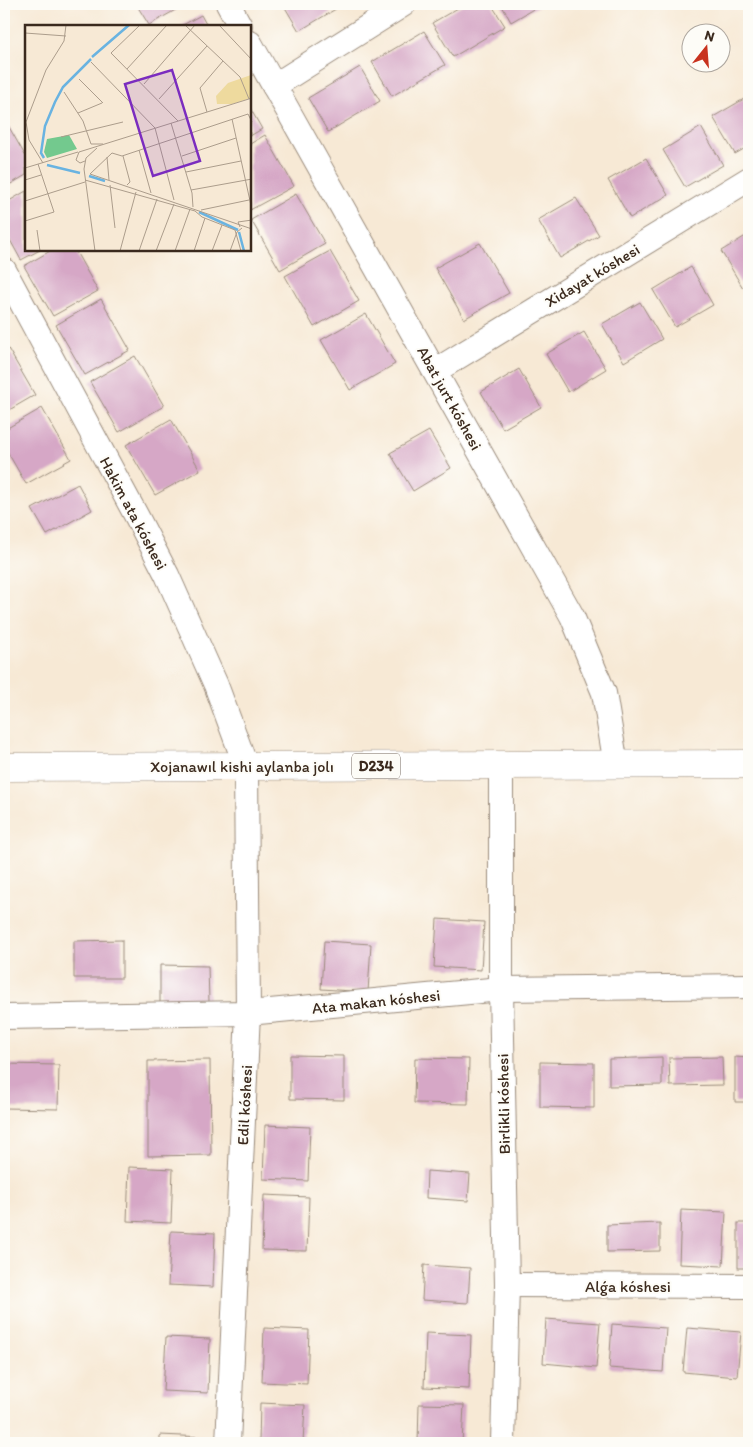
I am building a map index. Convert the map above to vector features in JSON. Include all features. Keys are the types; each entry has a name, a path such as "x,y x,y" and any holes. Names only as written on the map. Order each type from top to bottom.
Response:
{"main road":[{"name":"Xojanawıl kishi aylanba jolı","path":"4,767 749,764"}],"street":[{"path":"228,4 239,25"},
{"path":"274,86 404,4"},
{"name":"Abat jurt kóshesi","path":"251,45 572,616 604,693 616,765"},
{"name":"Xidayat kóshesi","path":"435,371 749,179"},
{"name":"Hakim ata kóshesi","path":"4,270 138,517 167,575 216,685 246,766"},
{"name":"Birlikli kóshesi","path":"501,765 501,989 507,1285 503,1443"},
{"name":"Edil kóshesi","path":"228,1443 248,1014 246,766"},
{"name":"Ata makan kóshesi","path":"4,1016 248,1014 501,989 749,986"},
{"name":"Alǵa kóshesi","path":"507,1285 749,1286"}],"building":[{"path":"136,4 186,4 149,25"},
{"path":"283,4 337,4 339,7 299,31"},
{"path":"465,4 491,4 505,26 453,57 432,23"},
{"path":"501,4 542,4 511,22"},
{"path":"201,15 206,25 183,25"},
{"path":"424,31 445,65 392,96 372,62"},
{"path":"360,67 380,101 328,132 308,98"},
{"path":"749,96 749,146 735,154 713,117"},
{"path":"251,110 262,129 251,135"},
{"path":"4,121 25,155 25,176 4,188"},
{"path":"701,127 723,165 685,187 663,150"},
{"path":"265,135 294,186 251,209 251,143"},
{"path":"646,158 668,195 630,218 608,180"},
{"path":"25,192 25,251 38,251 21,260 4,229 4,204"},
{"path":"296,194 325,244 280,270 251,220"},
{"path":"576,198 599,235 560,258 538,220"},
{"path":"749,234 749,285 743,288 721,251"},
{"path":"480,243 509,293 464,319 435,268"},
{"path":"50,251 76,251 98,291 53,316 24,266"},
{"path":"330,251 359,301 314,327 285,276"},
{"path":"691,267 713,305 675,327 653,290"},
{"path":"101,299 130,350 85,375 56,325"},
{"path":"640,302 662,339 624,362 602,324"},
{"path":"366,314 395,364 350,390 321,340"},
{"path":"584,332 606,369 568,392 546,354"},
{"path":"6,345 35,395 4,413 4,346"},
{"path":"135,356 164,406 119,432 90,382"},
{"path":"519,369 541,407 503,429 481,392"},
{"path":"42,408 71,459 26,484 4,446 4,430"},
{"path":"171,419 200,470 155,495 126,445"},
{"path":"429,431 451,468 413,491 390,453"},
{"path":"78,484 92,510 47,535 32,509"},
{"path":"437,919 484,922 481,970 434,967"},
{"path":"122,940 122,978 74,978 74,941"},
{"path":"324,941 371,944 368,992 321,989"},
{"path":"160,965 208,966 209,1002 160,1003"},
{"path":"290,1055 344,1056 344,1100 290,1099"},
{"path":"662,1057 662,1085 609,1086 609,1059"},
{"path":"722,1057 723,1085 670,1086 669,1058"},
{"path":"735,1057 749,1058 749,1102 735,1102"},
{"path":"415,1058 469,1059 468,1104 414,1103"},
{"path":"210,1060 211,1155 148,1156 148,1061"},
{"path":"540,1062 594,1063 594,1108 540,1107"},
{"path":"5,1064 59,1065 58,1109 4,1108"},
{"path":"265,1125 310,1127 308,1181 263,1179"},
{"path":"129,1167 173,1169 171,1223 127,1221"},
{"path":"427,1171 470,1174 468,1201 426,1198"},
{"path":"264,1195 309,1197 307,1251 262,1250"},
{"path":"681,1210 726,1212 723,1266 679,1264"},
{"path":"660,1223 660,1251 607,1252 607,1225"},
{"path":"738,1223 749,1223 749,1268 738,1268"},
{"path":"171,1231 215,1233 213,1287 168,1285"},
{"path":"424,1265 470,1268 468,1303 422,1300"},
{"path":"546,1319 600,1323 596,1368 543,1363"},
{"path":"612,1324 666,1328 663,1372 609,1368"},
{"path":"264,1328 309,1330 307,1384 262,1382"},
{"path":"687,1328 741,1332 737,1377 683,1372"},
{"path":"426,1333 471,1335 469,1389 424,1387"},
{"path":"166,1337 210,1339 208,1393 163,1391"},
{"path":"260,1403 305,1405 303,1443 259,1443"},
{"path":"419,1404 464,1405 462,1443 418,1443"},
{"path":"160,1435 204,1437 204,1443 160,1443"}]}
